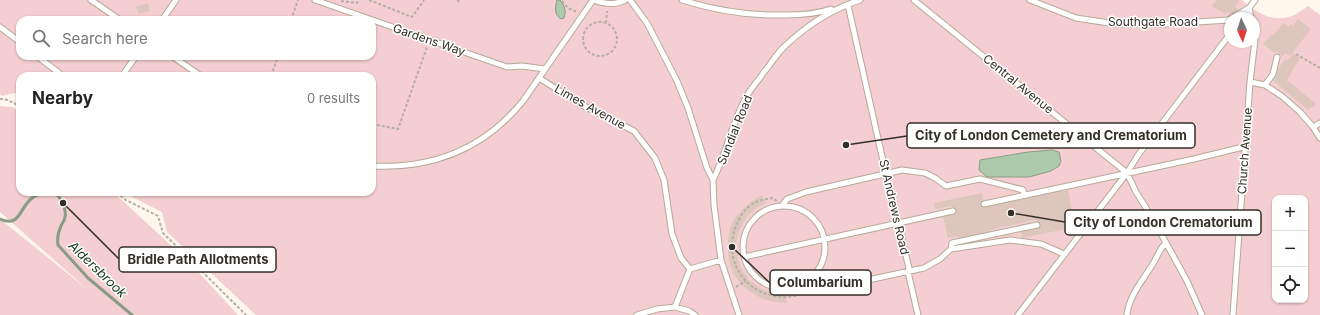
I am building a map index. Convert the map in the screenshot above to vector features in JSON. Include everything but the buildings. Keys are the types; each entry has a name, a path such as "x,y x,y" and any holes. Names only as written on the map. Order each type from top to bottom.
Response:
{"lane":[{"path":"91,0 114,16"},
{"path":"165,16 176,0"},
{"name":"Gardens Way","path":"315,0 361,16"},
{"path":"376,166 401,167 430,162 457,153 482,139 502,124 512,114 541,76 594,0 613,4 625,0"},
{"path":"630,0 647,23 677,80 692,119 707,168 713,180 714,206 721,260 739,315"},
{"path":"682,0 703,7 736,14 767,16 816,13 860,0"},
{"name":"Central Avenue","path":"914,0 1127,173 1136,192 1153,219 1187,281 1202,315"},
{"name":"Southgate Road","path":"1030,0 1076,18 1116,24 1166,24 1224,20"},
{"path":"1247,12 1255,0"},
{"name":"Sundial Road","path":"713,180 720,167 735,122 748,94 757,82 784,47 795,37 825,15 848,4"},
{"name":"St Andrews Road","path":"848,4 886,174 909,268 908,272 918,315"},
{"path":"1250,8 1250,12"},
{"name":"Southgate Road","path":"1243,12 1250,8"},
{"name":"Gardens Way","path":"376,21 507,67 522,66 545,69"},
{"path":"0,27 16,39"},
{"path":"1018,315 1127,173 1138,155 1224,42"},
{"name":"Church Avenue","path":"1233,315 1250,82 1254,48"},
{"path":"1265,85 1273,74 1277,57"},
{"path":"43,60 58,72"},
{"path":"125,72 133,60"},
{"path":"178,60 195,72"},
{"name":"Limes Avenue","path":"541,76 582,105 634,131 655,158 664,180 672,234 681,258 690,269"},
{"path":"1250,82 1265,85 1283,97 1300,112 1320,138"},
{"path":"1313,127 1320,123"},
{"path":"984,204 1245,147"},
{"path":"782,206 787,199 806,192 902,170 925,173 936,178 946,186 980,179 1023,190 1024,195"},
{"path":"782,206 794,207 804,211 814,218 825,238 826,250 823,262 817,272 809,280 799,286 787,289 775,288 764,284 755,277 748,268 744,257 743,245 745,233 751,222 770,208 782,206"},
{"path":"744,257 953,211"},
{"path":"1069,219 1094,215"},
{"path":"951,250 952,243 1037,225"},
{"path":"799,286 809,292 817,292 924,268 940,259 951,250 1010,240 1041,244 1064,254"},
{"path":"1127,315 1128,308 1136,290 1155,261 1162,246 1166,243"},
{"path":"675,307 690,269 721,260"},
{"path":"637,315 657,309 675,307 689,311 695,315"}],"path":[{"path":"292,16 298,0"},
{"path":"340,0 357,3 359,0"},
{"path":"369,0 412,17 424,0"},
{"path":"457,0 461,3"},
{"path":"562,1 568,8 583,14"},
{"path":"606,23 608,4"},
{"path":"595,23 606,23 615,30 617,35 616,46 609,54 604,56 593,54 588,51 583,41 586,30 595,23"},
{"path":"376,125 398,129 429,40"},
{"path":"1296,54 1320,68"},
{"path":"272,72 277,60"},
{"path":"0,99 5,99 16,104"},
{"path":"121,196 124,199 158,216 163,234 246,315"},
{"path":"760,201 772,198"},
{"path":"742,284 746,281"},
{"path":"781,297 794,297"}],"shaded area":[{"path":"0,0 1242,0 1258,12 1224,12 1224,48 1260,48 1260,13 1273,18 1287,17 1298,13 1308,6 1320,15 1320,315 256,315 167,232 162,212 131,196 376,196 376,72 16,72 16,94 2,96 0,94"},
{"path":"557,0 560,0 565,10 564,18 561,19 556,13"},
{"path":"0,106 12,107 16,110 16,196 117,196 189,262 238,315 0,315 0,219 88,290 0,212"},
{"path":"1052,150 1059,152 1061,161 1059,166 1051,171 1029,177 987,177 979,170 980,160 1028,152"}],"waterway":[{"name":"Aldersbrook","path":"0,219 6,221 14,220 35,196"},
{"name":"Aldersbrook","path":"59,196 65,210 65,219 58,233 58,245 88,278 132,315"}],"place":[{"name":"City of London Cemetery and Crematorium","path":"846,145"},
{"name":"Bridle Path Allotments","path":"63,203"},
{"name":"City of London Crematorium","path":"1011,213"},
{"name":"Columbarium","path":"732,247"}]}
